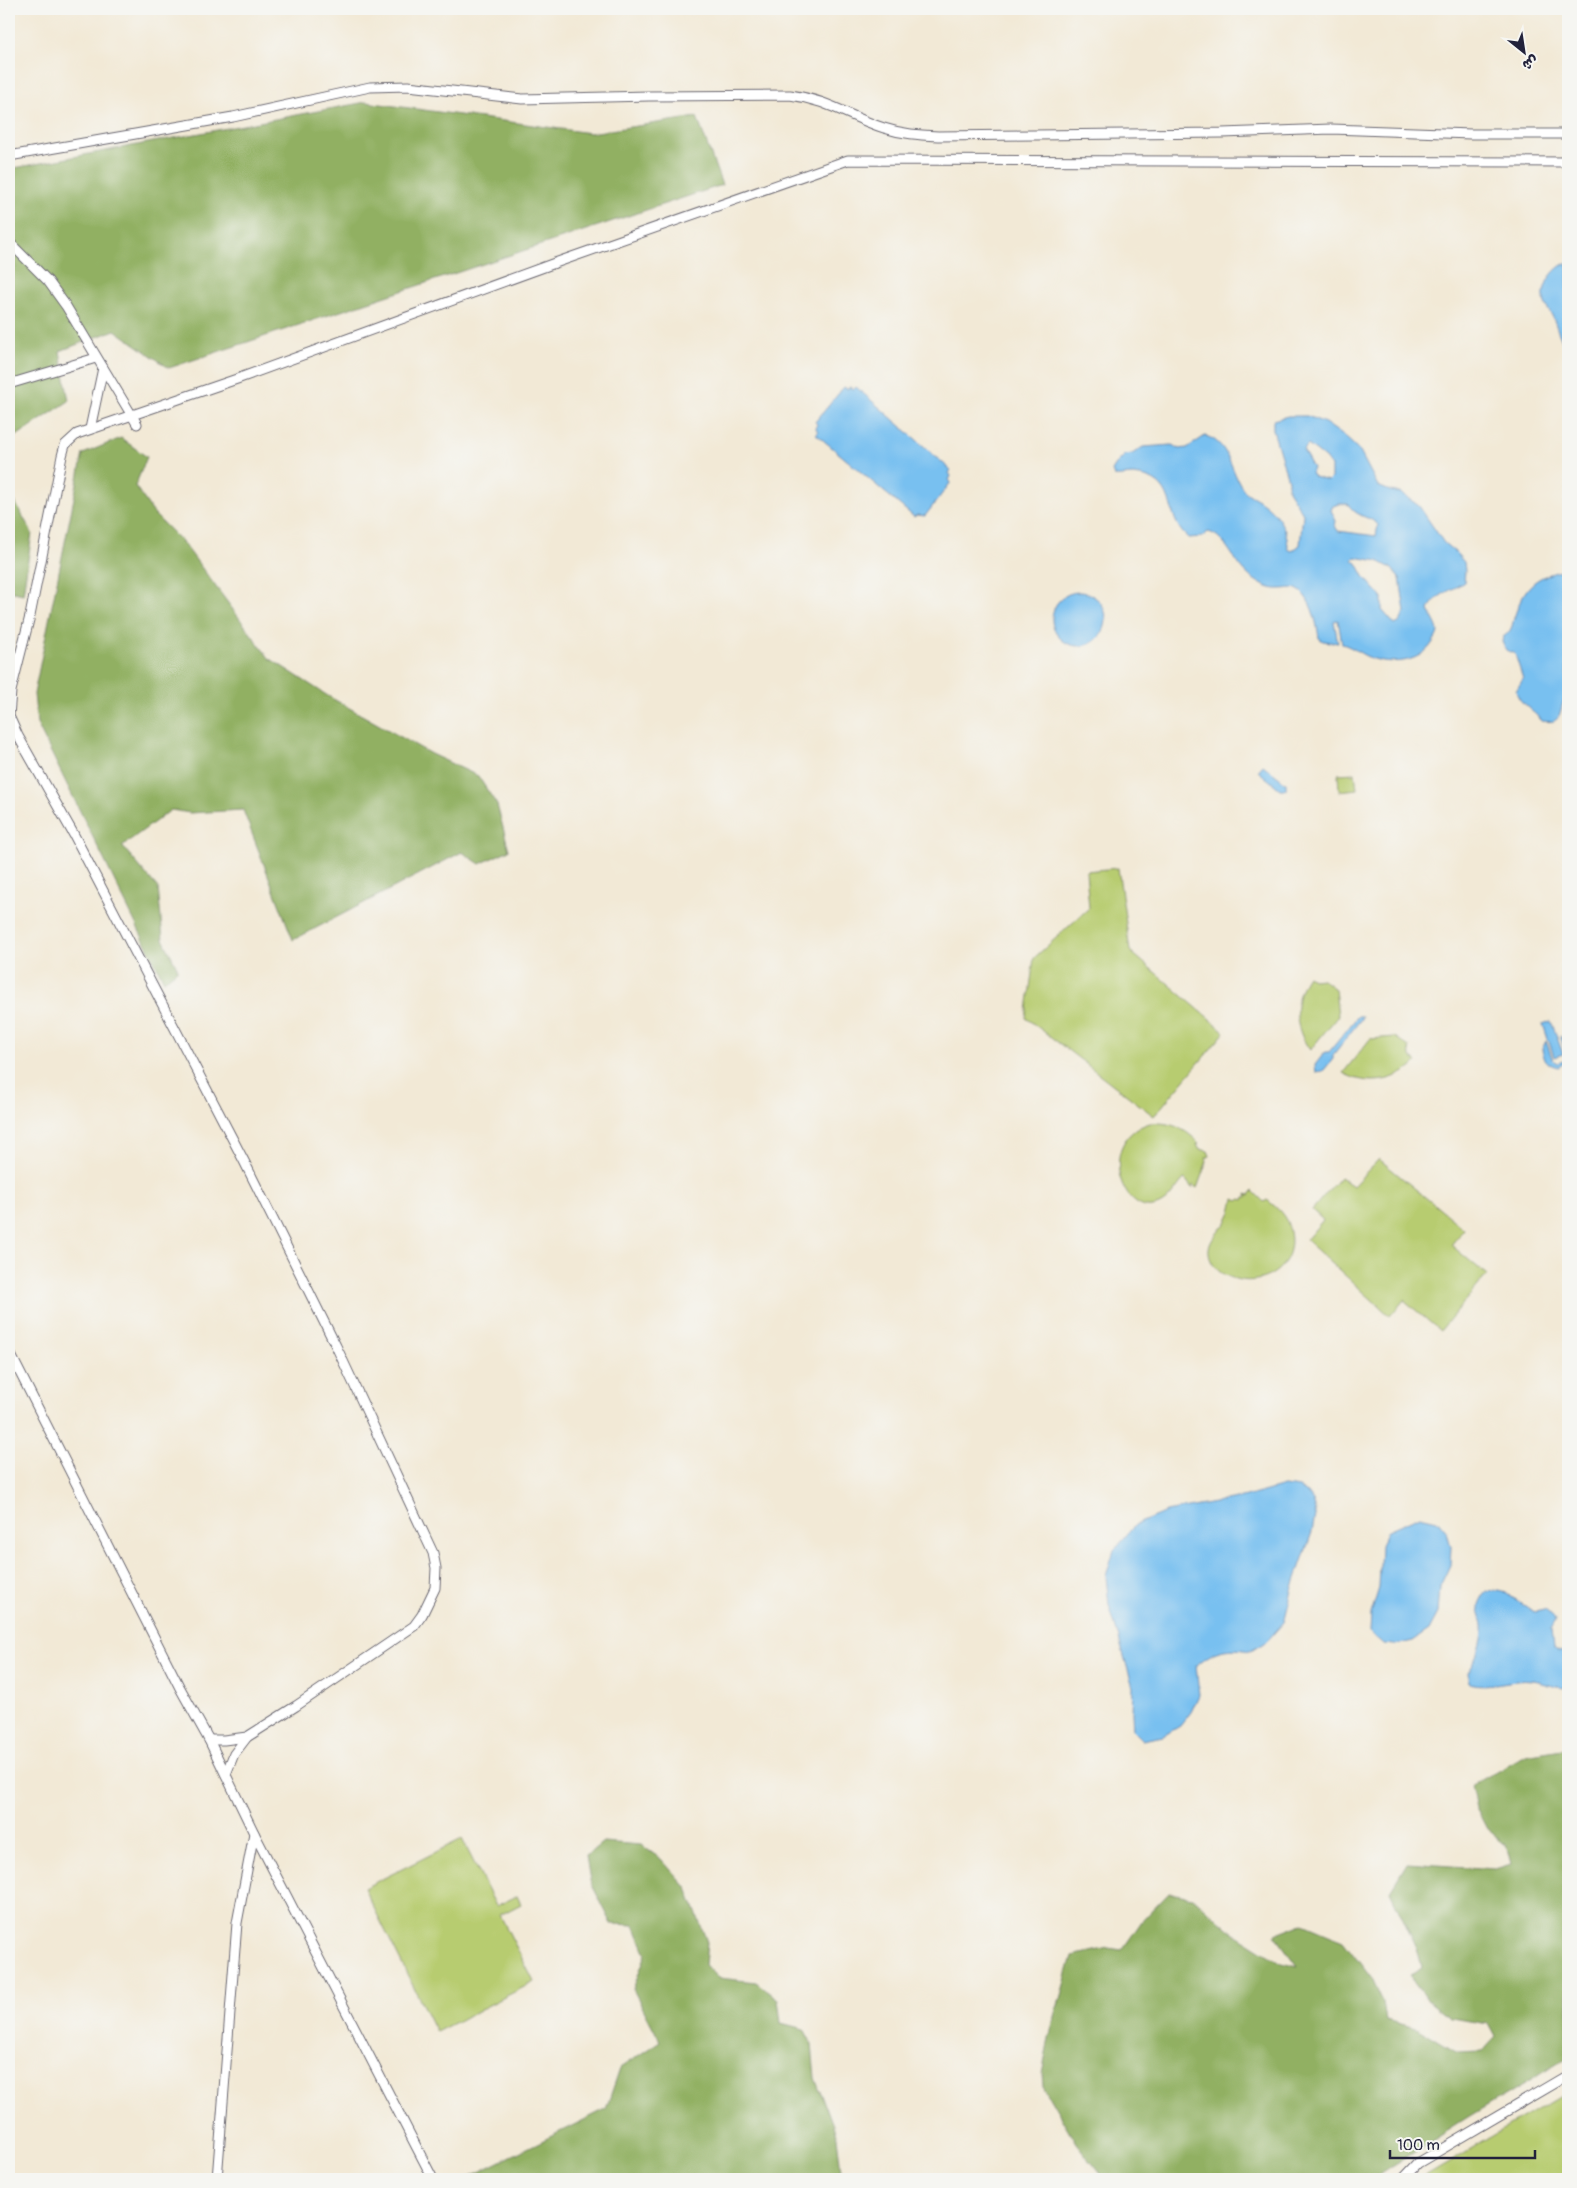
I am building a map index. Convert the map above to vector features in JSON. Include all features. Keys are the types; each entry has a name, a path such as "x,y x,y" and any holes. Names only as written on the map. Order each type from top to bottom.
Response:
{"street":[{"path":"9,156 233,117 370,87 394,86 522,99 790,95 809,97 829,103 888,130 906,134 938,136 1222,133 1331,129 1471,134 1568,134"},
{"path":"226,1774 234,1754 247,1737 304,1701 414,1626 422,1615 434,1588 436,1561 386,1450 288,1248 110,903 18,736 9,716 11,691 30,616 65,445 77,434 131,414 237,379 555,263 848,160 1568,162"},
{"path":"9,242 48,280 81,329 96,358 137,424"},
{"path":"9,384 96,358"},
{"path":"90,429 103,368"},
{"path":"9,1351 180,1688 209,1740 254,1833 433,2179"},
{"path":"209,1740 247,1737"},
{"path":"217,2179 237,1923 254,1833"},
{"path":"1404,2179 1418,2163 1568,2075"}],"green space":[{"path":"366,102 590,133 697,117 722,185 169,368 115,330 60,351 69,401 9,441 9,169"},
{"path":"121,438 147,457 135,486 155,515 184,544 269,658 328,696 431,754 478,776 497,805 509,850 480,864 462,852 293,940 243,810 190,813 171,810 122,846 158,888 163,939 178,969 164,981 37,724 34,694 83,454"},
{"path":"9,491 32,533 23,594 9,591"},
{"path":"1355,773 1357,789 1339,791 1338,774"},
{"path":"1118,868 1130,951 1225,1032 1154,1116 1026,1018 1034,958 1089,908 1086,871"},
{"path":"1308,976 1314,980 1322,979 1335,989 1338,1016 1310,1050 1300,1032 1297,1013 1299,994"},
{"path":"1395,1037 1409,1047 1410,1056 1417,1062 1409,1069 1391,1078 1372,1081 1362,1080 1343,1073 1370,1039"},
{"path":"1150,1123 1171,1125 1183,1130 1199,1143 1197,1144 1199,1149 1208,1151 1210,1156 1206,1158 1207,1161 1197,1188 1193,1185 1192,1188 1185,1179 1163,1203 1146,1207 1135,1202 1126,1191 1120,1177 1119,1161 1122,1145 1133,1132"},
{"path":"1379,1159 1464,1229 1451,1245 1487,1275 1440,1331 1404,1300 1390,1316 1306,1240 1323,1220 1312,1210 1340,1177 1353,1186"},
{"path":"1253,1191 1264,1202 1267,1200 1281,1213 1287,1222 1291,1238 1289,1252 1283,1264 1274,1273 1262,1279 1249,1281 1234,1279 1220,1272 1209,1256 1209,1249 1212,1240 1229,1217 1234,1199 1238,1201 1244,1200 1245,1197 1248,1197 1247,1194 1250,1195"},
{"path":"1568,1748 1568,2058 1380,2174 1379,2179 1105,2179 1076,2143 1043,2086 1042,2073 1049,2038 1072,1956 1108,1948 1122,1950 1142,1921 1169,1893 1193,1897 1235,1934 1281,1963 1298,1967 1275,1935 1303,1924 1343,1941 1372,1979 1383,2003 1386,2020 1418,2029 1456,2052 1483,2051 1496,2037 1489,2024 1450,2018 1426,1999 1409,1976 1422,1968 1418,1951 1390,1891 1407,1863 1495,1869 1511,1864 1506,1844 1487,1829 1476,1808 1471,1786 1525,1755"},
{"path":"462,1839 496,1906 517,1896 521,1904 500,1915 534,1982 436,2032 364,1888"},
{"path":"603,1842 641,1845 661,1859 687,1888 707,1942 705,1965 719,1978 756,1982 778,1999 781,2023 804,2029 812,2044 815,2078 837,2137 842,2179 465,2179 606,2109 620,2068 660,2041 633,1989 646,1954 634,1925 612,1924 590,1881 586,1856"},
{"path":"1568,2091 1568,2179 1420,2179"}],"water":[{"path":"1568,262 1568,348 1561,339 1546,305 1544,290 1553,273"},
{"path":"844,387 854,389 856,387 951,470 949,480 951,482 925,516 917,515 914,517 816,434 818,432 815,422"},
{"path":"1288,416 1307,416 1325,423 1345,437 1359,450 1378,486 1401,493 1419,506 1444,543 1464,562 1464,582 1439,597 1431,605 1429,610 1438,632 1428,649 1422,654 1399,662 1370,658 1342,644 1338,620 1334,621 1338,643 1323,641 1319,638 1310,604 1301,592 1293,588 1273,589 1255,580 1240,566 1225,544 1214,534 1208,532 1202,537 1188,538 1180,529 1165,491 1158,483 1148,478 1133,475 1114,476 1112,471 1125,455 1132,454 1143,447 1172,445 1180,449 1187,448 1205,436 1213,439 1225,451 1244,490 1272,510 1284,528 1288,549 1292,551 1300,545 1303,514 1288,490 1288,480 1273,430 1273,420","holes":["1308,445 1325,458 1331,466 1331,478 1328,481 1314,477 1311,473 1313,468 1303,450","1348,504 1356,512 1375,522 1378,525 1376,536 1338,531 1331,510 1333,506","1355,557 1378,561 1391,568 1400,578 1405,612 1400,622 1395,625 1382,610 1382,597 1365,578 1357,563 1353,560"]},
{"path":"1568,569 1568,691 1558,717 1556,720 1548,722 1542,721 1520,700 1516,691 1523,679 1515,654 1506,650 1502,642 1503,637 1511,629 1522,597 1532,584 1547,575"},
{"path":"1079,592 1089,594 1098,600 1104,609 1106,619 1104,629 1098,638 1089,644 1079,646 1069,644 1060,638 1054,629 1052,619 1054,609 1060,600 1069,594"},
{"path":"1263,765 1286,783 1286,789 1280,789 1258,771"},
{"path":"1358,1016 1362,1016 1361,1019 1333,1055 1333,1059 1323,1071 1316,1072 1315,1065 1325,1052 1329,1052"},
{"path":"1551,1021 1563,1054 1554,1057 1543,1024"},
{"path":"1560,1036 1568,1041 1568,1061 1558,1067 1551,1065 1547,1061 1542,1049 1546,1041 1553,1060 1557,1063 1564,1061 1567,1055"},
{"path":"1284,1486 1299,1488 1306,1492 1313,1501 1316,1510 1312,1532 1293,1587 1284,1622 1267,1641 1251,1651 1222,1650 1202,1660 1196,1665 1199,1695 1191,1712 1180,1726 1163,1736 1142,1740 1133,1731 1133,1687 1109,1605 1106,1576 1114,1550 1135,1525 1166,1512 1242,1498"},
{"path":"1420,1516 1437,1520 1447,1532 1451,1547 1450,1565 1440,1586 1438,1613 1429,1630 1413,1641 1395,1645 1383,1644 1370,1632 1371,1614 1379,1588 1381,1545 1388,1530"},
{"path":"1498,1591 1506,1593 1534,1612 1545,1610 1554,1617 1556,1621 1551,1630 1553,1648 1560,1652 1568,1651 1568,1688 1525,1680 1485,1685 1469,1683 1468,1672 1478,1653 1483,1632 1479,1604 1486,1592"}]}
